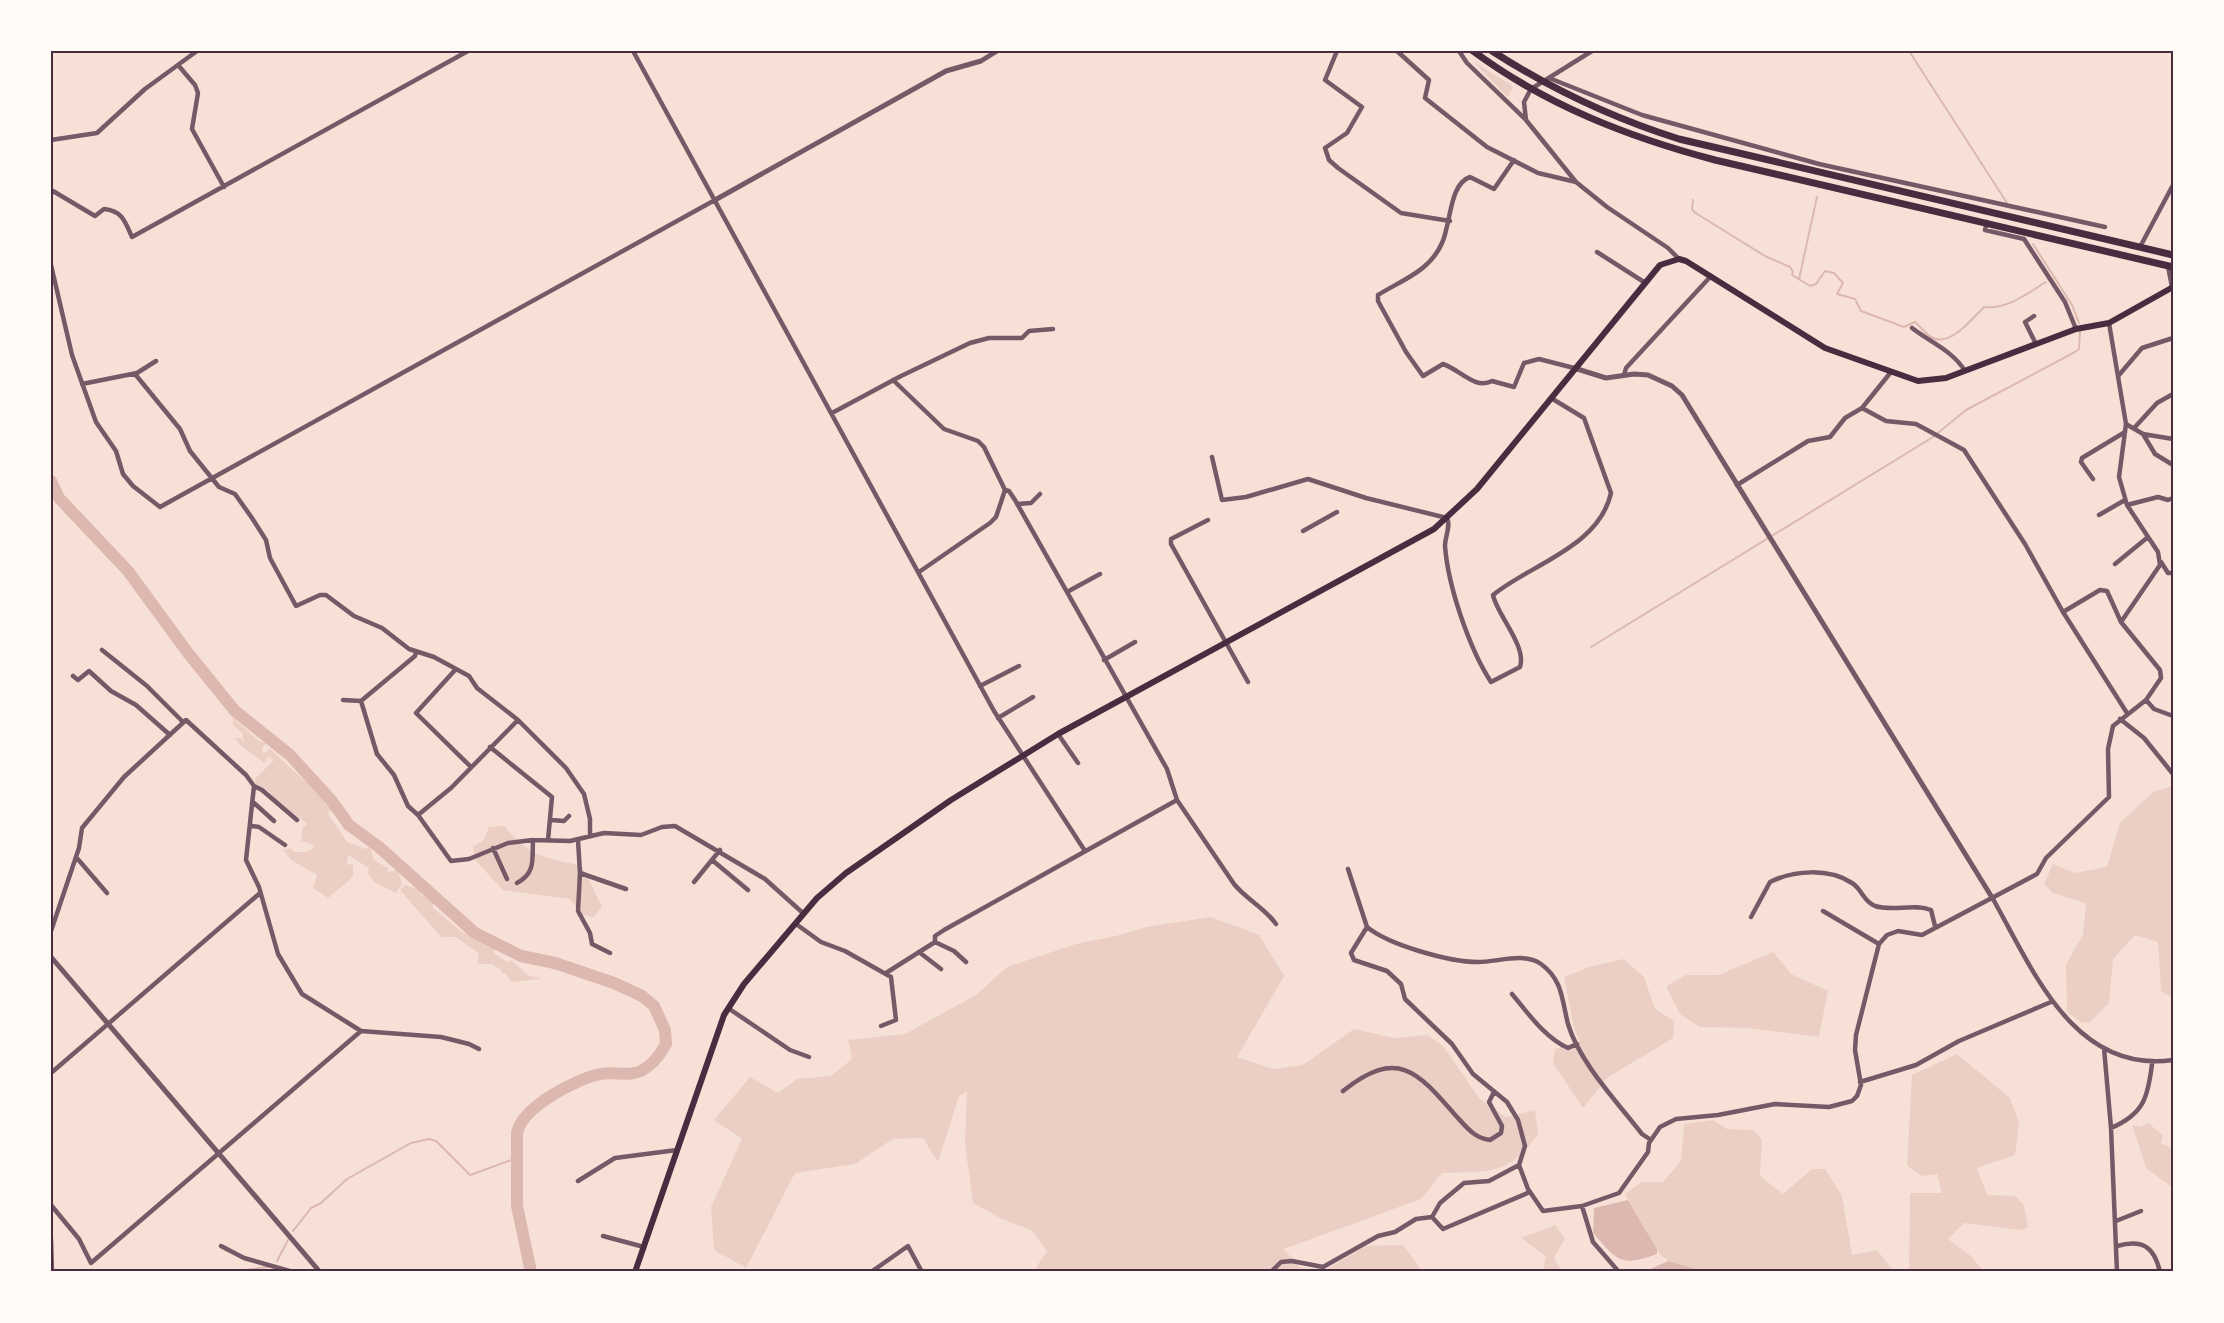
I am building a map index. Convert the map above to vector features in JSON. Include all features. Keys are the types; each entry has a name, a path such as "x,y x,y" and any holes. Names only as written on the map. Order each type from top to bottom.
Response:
{"highway":[{"path":"1473,51 1531,89 1594,120 1656,144 2170,267"},
{"path":"1492,51 1627,122 1687,141 2173,255"}],"main road":[{"path":"635,1272 728,1008 744,984 828,888 863,860 1021,754 1421,538 1448,518 1477,489 1660,265 1679,259 1711,276 1818,344 1891,372 1928,382 1965,371 2076,329 2109,322 2173,287"}],"street":[{"path":"51,140 97,133 145,89 197,51"},
{"path":"51,194 53,191 94,216 104,209 117,211 123,216 132,237 468,51"},
{"path":"633,51 980,686 1021,754 1085,851"},
{"path":"51,265 81,384 102,434 116,451 123,474 133,486 160,507 946,71 981,61 997,51"},
{"path":"1337,51 1324,80 1362,107 1347,133 1325,148 1329,160 1351,179 1401,213 1450,221"},
{"path":"1397,51 1429,80 1425,98 1470,136 1538,173 1575,182"},
{"path":"1459,51 1467,63 1526,120 1575,182 1607,207 1668,248 1679,259"},
{"path":"1526,120 1524,102 1531,89 1592,51"},
{"path":"178,65 195,85 198,93 192,129 224,187"},
{"path":"1546,80 1642,115 1819,164 2105,227"},
{"path":"1514,160 1494,189 1470,177 1464,179 1454,191 1450,221 1442,244 1424,269 1378,295 1378,301 1413,364 1423,376 1443,364 1454,368 1476,383 1485,385 1492,381 1514,387 1524,363 1539,359 1606,378 1648,375 1672,386 1687,403 1993,899 2052,1002 2075,1029 2104,1048 2152,1064 2173,1060"},
{"path":"2140,247 2173,185"},
{"path":"1987,222 1985,230 2024,239 2066,302 2076,329"},
{"path":"1597,252 1644,282"},
{"path":"2170,267 2173,287"},
{"path":"1624,375 1626,368 1711,276"},
{"path":"2034,316 2025,322 2036,344"},
{"path":"2109,322 2126,424 2119,477 2126,502 2160,561 2168,573 2173,573"},
{"path":"1912,328 1925,339 1955,357 1965,371"},
{"path":"832,413 893,380 970,343 989,338 1022,338 1029,331 1053,329"},
{"path":"2119,375 2142,348 2171,338 2173,330"},
{"path":"81,384 135,374 156,361"},
{"path":"1737,485 1808,441 1830,438 1845,418 1862,408 1891,372"},
{"path":"135,374 180,429 190,451 219,487 235,494 252,518 266,540 270,558 296,606 320,596 326,596 354,616 382,628 416,652 434,657 469,676 483,693 518,720 566,768 585,794 590,819 590,835"},
{"path":"893,380 944,429 978,441 984,447 1005,490 996,517 990,524 919,572"},
{"path":"2135,427 2157,403 2173,394"},
{"path":"1212,457 1222,500 1246,497 1308,479 1366,498 1448,518 1445,544 1464,627 1491,682 1520,667 1522,662 1493,595 1582,537 1601,520 1611,493 1584,418 1551,398"},
{"path":"1862,408 1886,421 1916,424 1964,450 2025,544 2063,612 2127,713"},
{"path":"2126,424 2135,427 2143,434 2155,454 2173,465"},
{"path":"2093,479 2081,462 2082,458 2125,432"},
{"path":"2143,434 2173,439"},
{"path":"1005,490 1010,491 1167,769 1177,800 1234,884 1242,894 1266,910 1276,924"},
{"path":"1017,504 1031,503 1040,494"},
{"path":"2099,515 2126,502 2158,497 2168,500 2173,498"},
{"path":"1303,531 1337,512"},
{"path":"1208,520 1171,539 1171,544 1248,682"},
{"path":"2115,564 2148,537"},
{"path":"2121,622 2160,565 2160,561"},
{"path":"1067,592 1100,574"},
{"path":"1367,927 1351,953 1354,960 1387,972 1401,984 1404,999 1452,1044 1473,1074 1507,1102 1518,1120 1525,1146 1519,1165 1530,1192 1543,1211 1582,1206 1619,1192 1638,1162 1648,1152 1651,1140 1660,1127 1690,1116 1718,1115 1775,1104 1840,1106 1857,1096 1860,1082 1855,1050 1856,1035 1879,944 1891,933 1908,932 1922,935 1935,926 1993,899 2037,874 2046,858 2109,797 2108,749 2113,726 2146,700 2161,678 2160,670 2121,622 2107,591 2100,590 2063,612"},
{"path":"1104,660 1135,642"},
{"path":"102,650 147,686 183,722"},
{"path":"343,700 361,702 415,656 416,652"},
{"path":"980,686 1019,666"},
{"path":"456,669 416,713 471,767"},
{"path":"73,676 78,680 89,670 111,691 136,705 170,735"},
{"path":"998,717 1033,697"},
{"path":"2146,700 2154,709 2173,716"},
{"path":"361,702 377,754 394,775 408,806 418,815 451,861 469,859 493,848 533,840 578,840 604,833 641,835 662,827 675,826 720,850 765,879 804,914"},
{"path":"2120,719 2144,738 2173,774"},
{"path":"51,930 76,857 82,828 124,777 186,720 246,775 254,786 262,790 297,820"},
{"path":"418,815 451,788 490,747 498,744 518,720"},
{"path":"1058,734 1078,763"},
{"path":"490,747 549,792 552,801 548,840"},
{"path":"254,786 252,826 245,854 278,954 302,994 361,1031 441,1037 479,1049"},
{"path":"886,973 934,942 935,936 944,930 1177,800"},
{"path":"254,803 274,821"},
{"path":"551,820 564,821 569,816"},
{"path":"252,826 259,827 285,846"},
{"path":"517,883 528,877 531,872 533,840"},
{"path":"578,840 580,873 578,911 590,933 592,944 610,953"},
{"path":"493,848 507,879"},
{"path":"694,882 720,850"},
{"path":"76,857 107,893"},
{"path":"712,860 748,890"},
{"path":"1348,868 1367,927 1379,937 1394,944 1476,962 1530,959 1540,964 1560,984 1568,1024 1577,1044 1599,1078 1642,1134 1651,1140"},
{"path":"1751,917 1770,882 1792,874 1815,872 1853,884 1873,905 1931,910 1935,926"},
{"path":"580,873 626,889"},
{"path":"51,1073 260,894"},
{"path":"1823,911 1879,944"},
{"path":"796,924 820,942 845,951 891,976 896,1020 881,1026"},
{"path":"934,942 954,951 966,962"},
{"path":"918,952 941,969"},
{"path":"51,957 320,1272"},
{"path":"1512,994 1542,1029 1561,1044 1568,1048 1577,1044"},
{"path":"1860,1082 1916,1065 1959,1041 2052,1002"},
{"path":"728,1008 790,1050 808,1057"},
{"path":"51,1205 79,1239 92,1263 361,1031"},
{"path":"2104,1048 2111,1128 2117,1272"},
{"path":"2111,1128 2136,1114 2144,1102 2152,1064"},
{"path":"1343,1091 1364,1074 1381,1068 1401,1069 1413,1073 1430,1086 1478,1139 1490,1140 1501,1133 1502,1126 1490,1102 1494,1092"},
{"path":"578,1181 615,1158 677,1150"},
{"path":"1271,1272 1281,1262 1292,1261 1323,1267 1378,1236 1395,1232 1416,1219 1431,1217 1440,1203 1460,1185 1470,1181 1489,1181 1519,1165"},
{"path":"1431,1217 1443,1229 1530,1192"},
{"path":"1582,1206 1593,1242 1619,1272"},
{"path":"2116,1221 2141,1211"},
{"path":"603,1236 644,1247"},
{"path":"51,1239 52,1272"},
{"path":"2117,1246 2133,1241 2142,1244 2152,1251 2160,1272"},
{"path":"221,1246 244,1258 294,1272"},
{"path":"871,1272 908,1246 922,1272"}],"shaded area":[{"path":"1473,61 1511,85 1513,88 1507,97"},
{"path":"233,718 259,741 266,743 262,749 264,753 270,749 305,781 318,788 324,802 332,811 328,811 329,815 347,842 365,849 370,847 374,860 388,868 388,872 398,870 402,884 396,893 374,882 368,874 369,868 348,855 347,864 353,865 353,877 328,898 313,888 317,875 291,860 283,850 291,848 294,852 306,852 314,848 312,844 301,841 303,827 307,824 271,793 256,784 255,779 274,760 268,757 264,763 239,744 235,738 241,738 244,743 242,733 233,725"},
{"path":"2173,786 2173,998 2161,991 2158,942 2135,935 2113,959 2109,1003 2090,1022 2082,1023 2067,1012 2066,964 2083,935 2086,903 2053,893 2044,884 2053,864 2074,873 2107,867 2120,823 2153,792"},
{"path":"505,826 522,844 539,855 582,866 602,907 594,917 582,915 570,899 503,890 475,860 473,846 483,841 489,827"},
{"path":"405,885 421,890 421,896 425,895 433,902 433,908 463,933 475,935 494,948 494,953 508,963 511,960 528,975 541,979 512,982 505,973 502,974 500,967 497,968 493,964 478,964 478,954 484,953 478,953 456,937 441,937 400,890"},
{"path":"1211,917 1259,935 1284,976 1237,1057 1273,1069 1303,1065 1354,1029 1394,1038 1427,1035 1443,1046 1480,1099 1506,1117 1535,1110 1538,1134 1517,1158 1507,1164 1485,1171 1442,1173 1421,1199 1284,1249 1300,1268 1324,1271 1366,1246 1403,1245 1423,1272 1037,1272 1037,1266 1047,1251 1031,1230 1000,1218 973,1203 965,1144 967,1091 959,1096 938,1162 923,1138 893,1139 855,1164 795,1173 746,1268 714,1250 711,1207 742,1139 714,1120 750,1077 778,1093 797,1079 831,1076 852,1059 848,1040 905,1034 976,995 1007,967 1076,944 1146,927"},
{"path":"1773,952 1791,974 1828,991 1819,1037 1748,1028 1700,1027 1680,1014 1666,986 1686,975 1719,975"},
{"path":"1623,959 1644,977 1655,1009 1674,1021 1673,1038 1607,1078 1583,1108 1553,1063 1555,1049 1580,1042 1574,1028 1564,977 1589,967"},
{"path":"1957,1054 2010,1098 2019,1123 2015,1155 1977,1168 1987,1195 2015,1196 2024,1205 2028,1228 2020,1230 1964,1223 1948,1239 1972,1257 1984,1272 1909,1272 1910,1193 1942,1193 1937,1174 1922,1176 1907,1166 1912,1075"},
{"path":"1713,1120 1727,1129 1754,1130 1762,1140 1760,1176 1783,1194 1812,1169 1825,1169 1842,1196 1852,1255 1877,1250 1894,1272 1698,1272 1668,1261 1660,1254 1625,1194 1642,1182 1663,1182 1681,1161 1684,1124"},
{"path":"2148,1123 2163,1135 2161,1143 2173,1149 2173,1188 2146,1168 2132,1125 2141,1127"},
{"path":"1628,1200 1657,1249 1657,1254 1635,1260 1620,1259 1608,1250 1593,1233 1594,1208"},
{"path":"1555,1225 1565,1238 1554,1258 1562,1272 1543,1272 1546,1256 1521,1238"},
{"path":"1668,1261 1695,1269 1698,1272 1644,1272"}],"waterway":[{"path":"1909,51 2007,203"},
{"path":"1799,279 1817,197"},
{"path":"1693,200 1694,212 1765,256 1790,267 1792,275 1810,286 1816,284 1825,271 1834,273 1843,283 1837,294 1855,299 1861,311 1904,327 1915,322 1933,338 1940,339 1954,335 1984,307 2009,303 2025,296 2046,282"},
{"path":"2033,244 2072,305 2079,323"},
{"path":"1591,647 1933,437 1966,410 2075,352 2079,349 2080,332"},
{"path":"51,481 59,498 128,571 188,653 235,711 290,755 331,800 349,825 379,847 475,933 521,956 555,963 614,983 642,996 654,1006 665,1030 666,1044 649,1066 636,1073 600,1074 578,1082 539,1104 521,1123 517,1133 517,1206 531,1272"},
{"path":"293,1231 311,1208 321,1203 347,1179 411,1143 429,1139 436,1141 470,1175 517,1158"},
{"path":"277,1261 288,1240"},
{"path":"229,1272 268,1267"}]}
